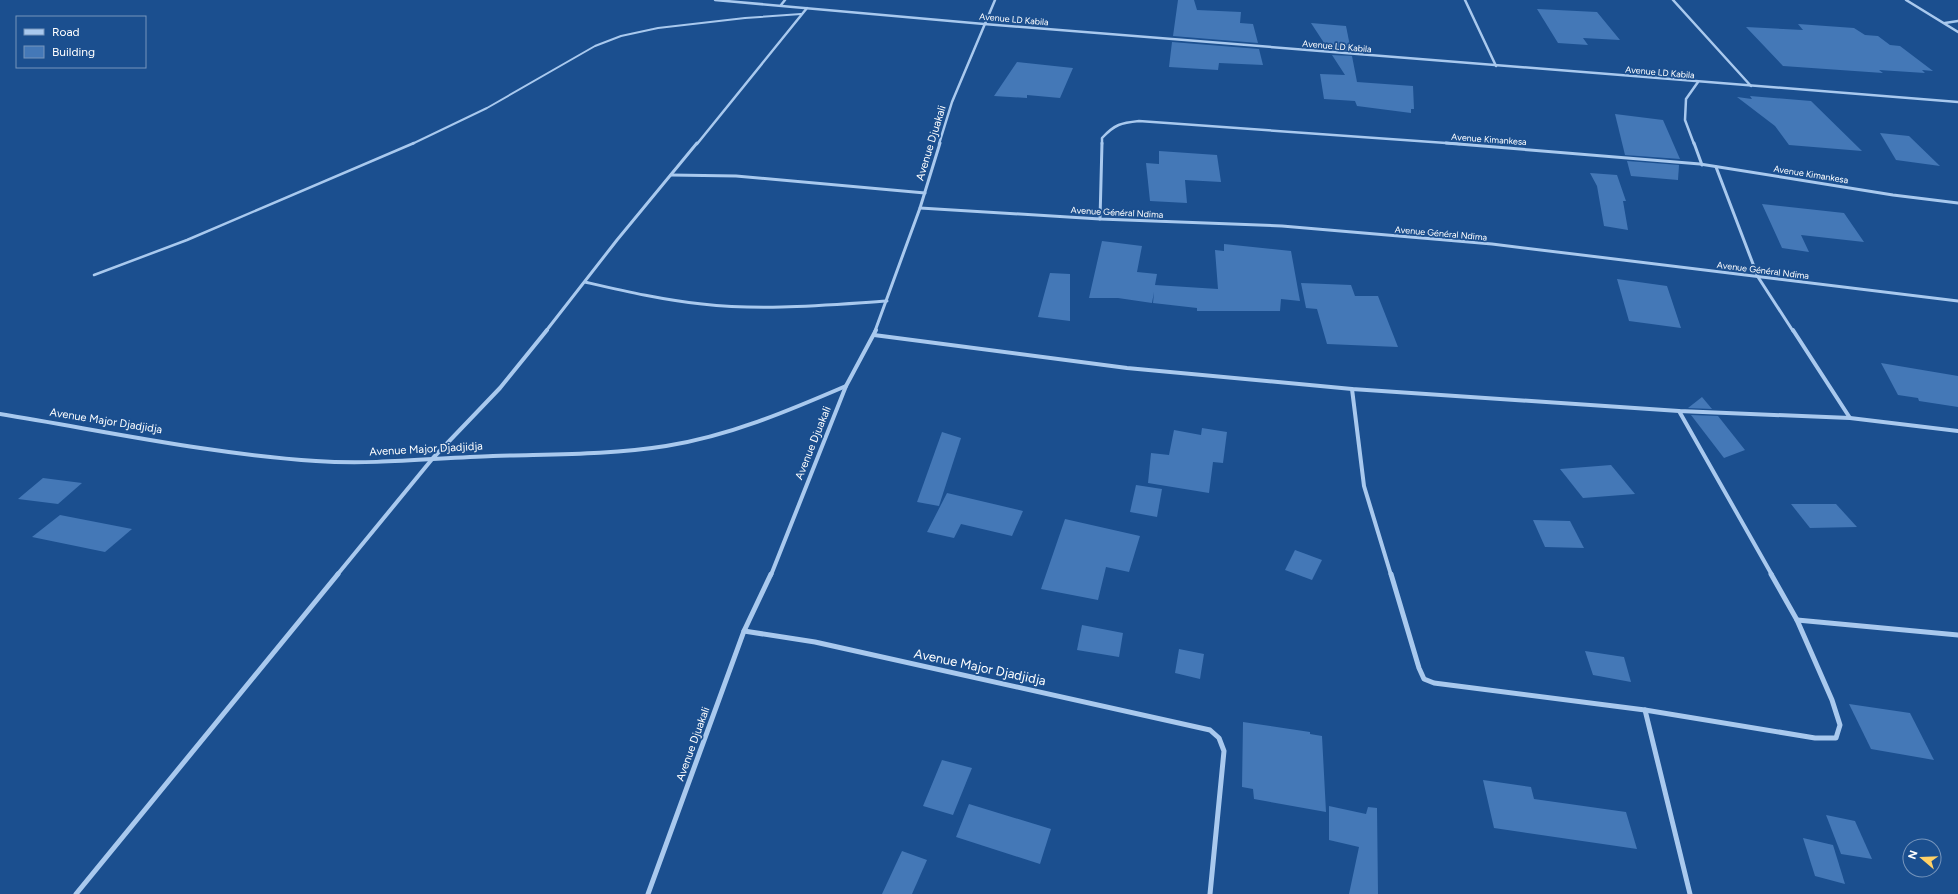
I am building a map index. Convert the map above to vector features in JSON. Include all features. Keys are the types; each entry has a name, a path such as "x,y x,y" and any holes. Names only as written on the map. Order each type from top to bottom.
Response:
{"street":[{"name":"Avenue LD Kabila","path":"715,0 984,24 1752,87 1958,102"},
{"path":"781,5 785,0"},
{"name":"Avenue Djuakali","path":"648,894 744,632 770,577 846,386 874,335 925,194 952,102 995,0"},
{"path":"1465,0 1496,66"},
{"path":"1673,0 1752,87"},
{"path":"1906,0 1958,32"},
{"path":"76,894 434,458 500,388 617,240 807,8"},
{"path":"1944,23 1958,21"},
{"path":"1698,82 1686,99 1685,120 1702,164"},
{"name":"Avenue Kimankesa","path":"1100,219 1102,138 1112,127 1123,123 1139,121 1301,134 1552,150 1702,164 1958,203"},
{"path":"1716,166 1758,277 1850,418"},
{"path":"671,175 736,176 925,194"},
{"name":"Avenue Général Ndima","path":"920,208 1100,219 1282,226 1469,242 1958,301"},
{"path":"584,282 664,299 718,306 780,309 887,301"},
{"path":"874,335 1127,368 1352,389 1679,411 1850,418 1958,431"},
{"name":"Avenue Major Djadjidja","path":"0,414 235,453 315,462 361,463 434,458 620,451 667,446 724,432 771,418 846,386"},
{"path":"1352,389 1364,486 1419,668 1424,679 1434,684 1645,710 1815,738 1836,738 1840,725 1832,700 1797,620 1679,411"},
{"path":"1797,620 1958,635"},
{"name":"Avenue Major Djadjidja","path":"744,632 816,642 1210,730 1219,738 1224,751 1210,894"},
{"path":"1645,710 1690,894"}],"lane":[{"path":"94,275 187,240 428,137 487,108 595,46 621,36 658,28 745,18 801,14"}],"building":[{"path":"1178,0 1194,0 1197,10 1241,12 1240,23 1253,24 1258,43 1173,36"},
{"path":"1537,9 1597,12 1620,40 1583,38 1588,45 1558,43"},
{"path":"1311,23 1346,26 1351,51 1328,49"},
{"path":"1798,24 1854,28 1865,35 1878,36 1890,45 1900,46 1933,71 1922,70 1925,73 1879,70 1883,73 1783,66 1746,27 1803,30"},
{"path":"1172,42 1259,49 1263,65 1219,63 1218,70 1169,67"},
{"path":"1332,55 1352,56 1357,82 1413,86 1414,109 1411,109 1411,113 1357,106 1355,101 1324,99 1320,74 1345,75"},
{"path":"1017,62 1073,68 1060,98 1027,95 1027,98 994,96"},
{"path":"1750,96 1811,101 1862,151 1789,145 1775,126 1737,97 1752,99"},
{"path":"1615,114 1663,120 1680,159 1625,155"},
{"path":"1880,133 1909,136 1940,166 1896,160"},
{"path":"1159,151 1217,155 1221,182 1185,180 1187,203 1150,201 1146,163 1159,164"},
{"path":"1627,161 1679,165 1678,180 1631,176"},
{"path":"1590,173 1617,175 1626,201 1623,201 1628,230 1604,226 1597,186"},
{"path":"1762,204 1844,213 1864,242 1801,235 1809,252 1782,248"},
{"path":"1102,241 1142,246 1137,272 1157,274 1155,285 1218,289 1215,250 1224,251 1224,244 1291,251 1300,301 1281,299 1280,311 1197,311 1197,308 1153,303 1154,292 1152,303 1118,298 1089,298"},
{"path":"1050,273 1070,274 1070,321 1038,317"},
{"path":"1617,279 1667,286 1681,328 1629,321"},
{"path":"1301,283 1351,285 1355,296 1378,296 1398,347 1327,344 1317,309 1306,308"},
{"path":"1881,363 1958,376 1958,407 1919,401 1918,398 1898,395"},
{"path":"1702,397 1712,409 1688,408"},
{"path":"1691,415 1718,416 1745,450 1724,458"},
{"path":"1202,428 1227,432 1223,463 1213,462 1209,493 1148,483 1151,453 1169,455 1174,430 1201,435"},
{"path":"942,432 961,438 939,506 917,502"},
{"path":"1611,465 1635,494 1583,498 1560,469"},
{"path":"43,478 82,483 58,504 18,499"},
{"path":"1136,485 1162,489 1157,517 1130,512"},
{"path":"947,493 1023,511 1012,536 961,524 954,538 927,532"},
{"path":"1791,504 1836,504 1857,527 1810,528"},
{"path":"60,515 132,529 105,552 32,537"},
{"path":"1065,519 1140,536 1129,572 1106,567 1098,600 1041,589"},
{"path":"1533,520 1570,521 1584,548 1545,547"},
{"path":"1295,550 1322,560 1312,580 1285,570"},
{"path":"1082,625 1123,633 1119,657 1077,650"},
{"path":"1179,649 1204,654 1200,679 1175,673"},
{"path":"1585,651 1624,657 1631,682 1593,675"},
{"path":"1849,704 1910,713 1934,760 1871,749"},
{"path":"1243,722 1310,732 1310,734 1322,736 1326,812 1254,799 1253,789 1242,787"},
{"path":"942,760 972,768 953,815 923,806"},
{"path":"1483,780 1531,787 1534,799 1626,812 1637,849 1494,828"},
{"path":"969,804 1051,829 1040,864 956,837"},
{"path":"1329,806 1366,814 1368,807 1377,808 1378,894 1349,894 1359,847 1329,840"},
{"path":"1826,815 1855,821 1872,859 1841,854"},
{"path":"1803,838 1833,845 1845,884 1815,876"},
{"path":"902,851 927,860 912,894 882,894"}]}
